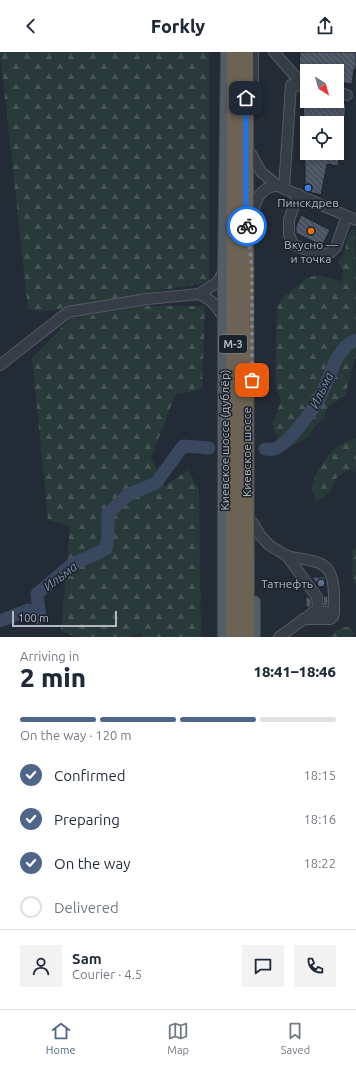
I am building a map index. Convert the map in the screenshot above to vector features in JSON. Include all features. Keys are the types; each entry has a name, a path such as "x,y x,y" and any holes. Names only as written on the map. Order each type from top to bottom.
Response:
{"highway":[{"name":"Киевское шоссе","path":"233,637 234,52"},
{"name":"Киевское шоссе","path":"246,52 248,214 247,637"}],"main road":[{"name":"Киевское шоссе (дублёр)","path":"224,637 224,269 227,52"},
{"path":"248,214 252,269 254,637"}],"street":[{"path":"248,214 252,155 253,52"},
{"path":"274,52 300,81"},
{"path":"281,187 291,85 300,86"},
{"path":"252,155 261,172 281,187 298,194 351,218 336,246 330,253 319,255 294,245 288,235 290,220 298,194"},
{"path":"248,214 263,190 273,186 281,187"},
{"path":"0,365 68,312 147,299 199,294 218,282 224,269"},
{"path":"199,294 210,299 219,309 224,320"},
{"path":"253,523 264,540 287,556 317,597 318,609 279,637"},
{"path":"287,556 319,563 326,567 330,573 334,589 333,617 330,619 303,619"},
{"path":"313,612 334,612"}],"green space":[{"path":"0,52 209,52 209,282 41,312 28,309"},
{"path":"355,229 356,355 345,396 327,408 324,419 315,426 310,436 290,447 279,445 272,424 281,402 275,382 277,307 284,296 308,277 318,275 341,281 343,271 338,261 344,252 349,233"},
{"path":"144,306 205,306 202,389 175,395 151,458 165,486 188,470 199,489 201,637 141,637 140,633 130,637 76,637 61,631 70,526 48,520 32,358 70,319"},
{"path":"356,439 356,472 350,470 337,477 330,492 317,501 311,487 323,463 333,450 347,441"},
{"path":"356,546 356,584 353,583 352,551"},
{"path":"344,627 351,627 354,634 353,637 328,637 337,630"}],"building":[{"path":"300,52 356,52 356,69 354,69 352,84 344,83 344,64 300,64 300,72 299,70"},
{"path":"344,103 346,106 344,122 344,116 304,116 303,108 344,108"},
{"path":"305,160 339,160 338,166 327,164 321,195 305,191"},
{"path":"301,215 330,230 322,246 296,233 296,226"},
{"path":"312,577 325,577 325,586 317,585"},
{"path":"306,596 311,599 311,606 309,607 306,607"},
{"path":"323,596 328,596 328,606 324,606"}],"waterway":[{"name":"Ильма","path":"265,449 273,449 280,446 294,433 319,399 338,356 349,344 356,340"},
{"name":"Ильма","path":"0,621 28,610 40,618 37,594 71,565 106,549 108,535 108,513 128,495 156,483 183,446 209,448"}],"way so far":[{"path":"247,226 252,269 252,380"}],"place":[{"name":"Пинскдрев","path":"308,188"},
{"name":"Вкусно — и точка","path":"311,231"},
{"name":"Татнефть","path":"321,583"}],"route":[{"path":"246,98 247,226"}]}
